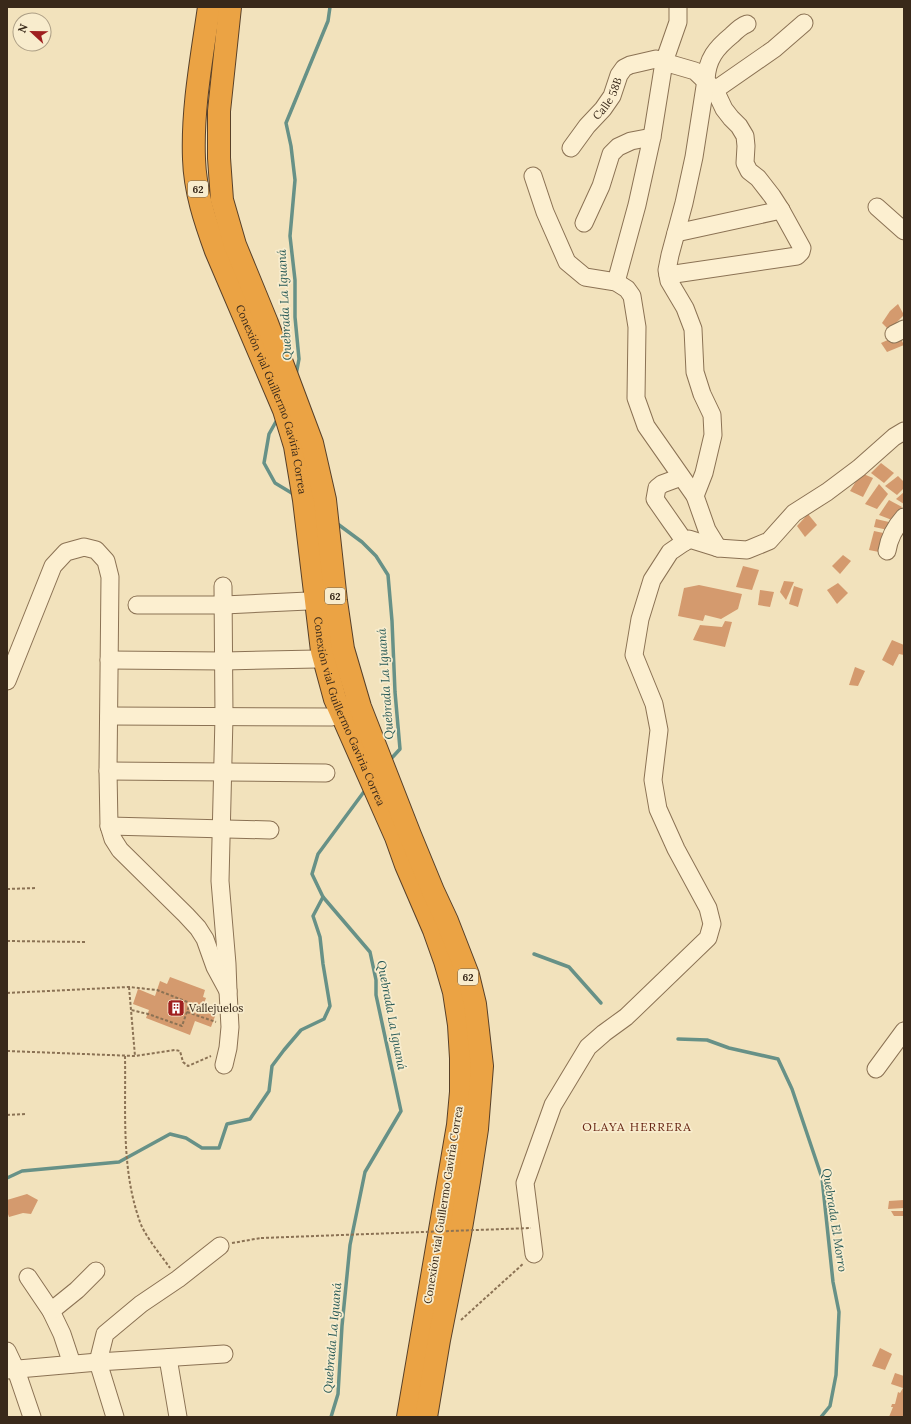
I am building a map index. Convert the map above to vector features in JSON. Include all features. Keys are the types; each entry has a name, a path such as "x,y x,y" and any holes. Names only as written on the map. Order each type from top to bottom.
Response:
{"highway":[{"name":"Conexión vial Guillermo Gaviria Correa","path":"209,7 194,134 196,182 207,228 270,356"},
{"name":"Conexión vial Guillermo Gaviria Correa","path":"230,7 219,111 219,158 222,200 270,356 295,446 304,500 322,651 335,699 344,719 447,921 468,975 475,1004 482,1066 477,1129 460,1234 439,1340 426,1417"},
{"name":"Conexión vial Guillermo Gaviria Correa","path":"403,836 406,866 441,948 454,992 459,1025 461,1058 461,1092 458,1125 408,1417"}],"street":[{"path":"616,282 637,205 652,137 664,62 678,22 678,7"},
{"path":"710,85 774,49 804,23"},
{"path":"695,496 704,473 713,436 712,415 702,394 695,372 693,329 685,308 669,281 668,275 670,255 710,85 707,69 718,46 740,27 747,24"},
{"name":"Calle 58B","path":"571,148 612,96 619,75 624,68 630,65 656,59 664,62"},
{"path":"664,62 695,71 710,85 720,103 739,126 745,136 745,163 749,171 758,178 782,210 802,248 800,254 668,275"},
{"path":"584,223 601,186 611,154 618,147 631,141 652,137"},
{"path":"533,176 545,212 567,262 585,277 616,282 627,289 632,296 637,327 636,398 646,426 695,496 708,530 718,548"},
{"path":"877,207 904,231"},
{"path":"676,233 782,210"},
{"path":"534,1254 525,1182 553,1105 588,1047 626,1016 708,938 712,924 708,908 676,849 658,809 653,780 659,730 654,704 634,655 640,619 652,580 670,552 689,539 718,548 747,550 769,541 794,513 827,492 859,468 894,437 904,431"},
{"path":"682,477 662,484 657,488 656,499 685,542"},
{"path":"887,551 892,533 904,517"},
{"path":"7,681 53,566 66,552 84,547 96,550 106,561 110,577 108,771 109,826 113,839 120,850 198,928 204,938 215,967 228,991"},
{"path":"224,586 224,717 220,880 227,964 230,1027 228,1048 224,1065"},
{"path":"137,605 224,605 308,601"},
{"path":"109,660 224,661 317,659"},
{"path":"109,716 332,717"},
{"path":"108,771 326,773"},
{"path":"109,826 270,830"},
{"path":"876,1069 904,1031"},
{"path":"115,1417 98,1362 106,1334 141,1304 178,1279 220,1246"},
{"path":"51,1311 77,1290 96,1271"},
{"path":"28,1278 51,1311 62,1334 72,1364"},
{"path":"7,1351 12,1370 32,1417"},
{"path":"12,1370 98,1362 224,1354"},
{"path":"168,1358 178,1417"}],"path":[{"path":"7,889 36,888"},
{"path":"7,941 87,942"},
{"path":"129,987 135,1056"},
{"path":"7,993 129,987 157,990 190,1003 182,1026 148,1014 131,1010"},
{"path":"187,1012 230,1027"},
{"path":"7,1050 135,1056 178,1050 185,1065 188,1066 228,1048"},
{"path":"125,1056 128,1176 139,1220 154,1246 178,1279"},
{"path":"7,1115 25,1114"},
{"path":"220,1246 261,1238 531,1228"},
{"path":"439,1340 534,1254"}],"building":[{"path":"898,304 904,315 889,330 882,323 890,311"},
{"path":"899,335 904,345 887,352 881,343"},
{"path":"881,463 894,473 884,483 871,473"},
{"path":"861,473 873,478 863,497 850,491"},
{"path":"898,476 904,482 904,488 897,495 885,486"},
{"path":"879,484 888,494 877,509 865,504"},
{"path":"904,492 904,504 896,499"},
{"path":"889,500 902,507 892,520 879,515"},
{"path":"808,514 817,525 805,537 797,526"},
{"path":"876,519 889,522 888,530 874,527"},
{"path":"874,531 888,534 884,553 869,550"},
{"path":"843,555 851,561 840,574 832,566"},
{"path":"743,566 759,570 752,590 736,587"},
{"path":"784,581 794,582 786,600 780,592"},
{"path":"838,583 848,593 837,604 827,590"},
{"path":"699,585 742,594 738,609 721,619 705,615 703,621 678,616 684,588"},
{"path":"794,586 803,589 798,607 789,604"},
{"path":"760,590 774,592 770,607 758,605"},
{"path":"725,621 732,622 725,647 693,640 700,625 722,627"},
{"path":"892,640 904,645 904,655 899,654 893,666 882,660"},
{"path":"855,667 865,671 858,686 849,685"},
{"name":"Vallejuelos","path":"170,977 205,990 203,997 206,998 203,1006 217,1011 211,1027 195,1021 190,1035 146,1018 149,1010 133,1004 138,989 155,996 160,981 167,984"},
{"path":"27,1194 38,1200 31,1214 23,1213 9,1217 7,1211 7,1200"},
{"path":"904,1200 904,1208 888,1209 889,1201"},
{"path":"891,1211 904,1211 904,1216 894,1216"},
{"path":"880,1348 892,1354 885,1370 872,1366"},
{"path":"895,1373 904,1376 904,1417 889,1417 893,1407 891,1407 892,1404 895,1404 898,1392 900,1393 903,1388 891,1384"}],"waterway":[{"name":"Quebrada La Iguaná","path":"296,375 299,359 295,317 295,280 290,236 295,180 291,146 286,123 328,21 330,7"},
{"name":"Quebrada La Iguaná","path":"278,418 269,434 264,463 275,483 295,495"},
{"name":"Quebrada La Iguaná","path":"335,522 362,542 376,556 388,575 400,749 389,761"},
{"name":"Quebrada La Iguaná","path":"331,1417 338,1394 342,1326 350,1245 365,1172 401,1111 376,995 376,980 370,952 323,897 312,874 318,854 366,789"},
{"path":"7,1178 22,1171 119,1162 170,1134 186,1138 202,1148 219,1148 227,1124 250,1119 269,1091 272,1066 284,1050 301,1030 324,1019 330,1006 320,937 313,916 323,897"},
{"name":"Quebrada El Morro","path":"534,954 569,967 601,1003"},
{"name":"Quebrada El Morro","path":"678,1039 707,1040 729,1048 778,1059 792,1089 822,1178 833,1282 839,1312 836,1375 830,1406 821,1417"}],"place":[{"name":"Vallejuelos","path":"176,1008"}],"district":[{"name":"OLAYA HERRERA","path":"637,1126"}]}
